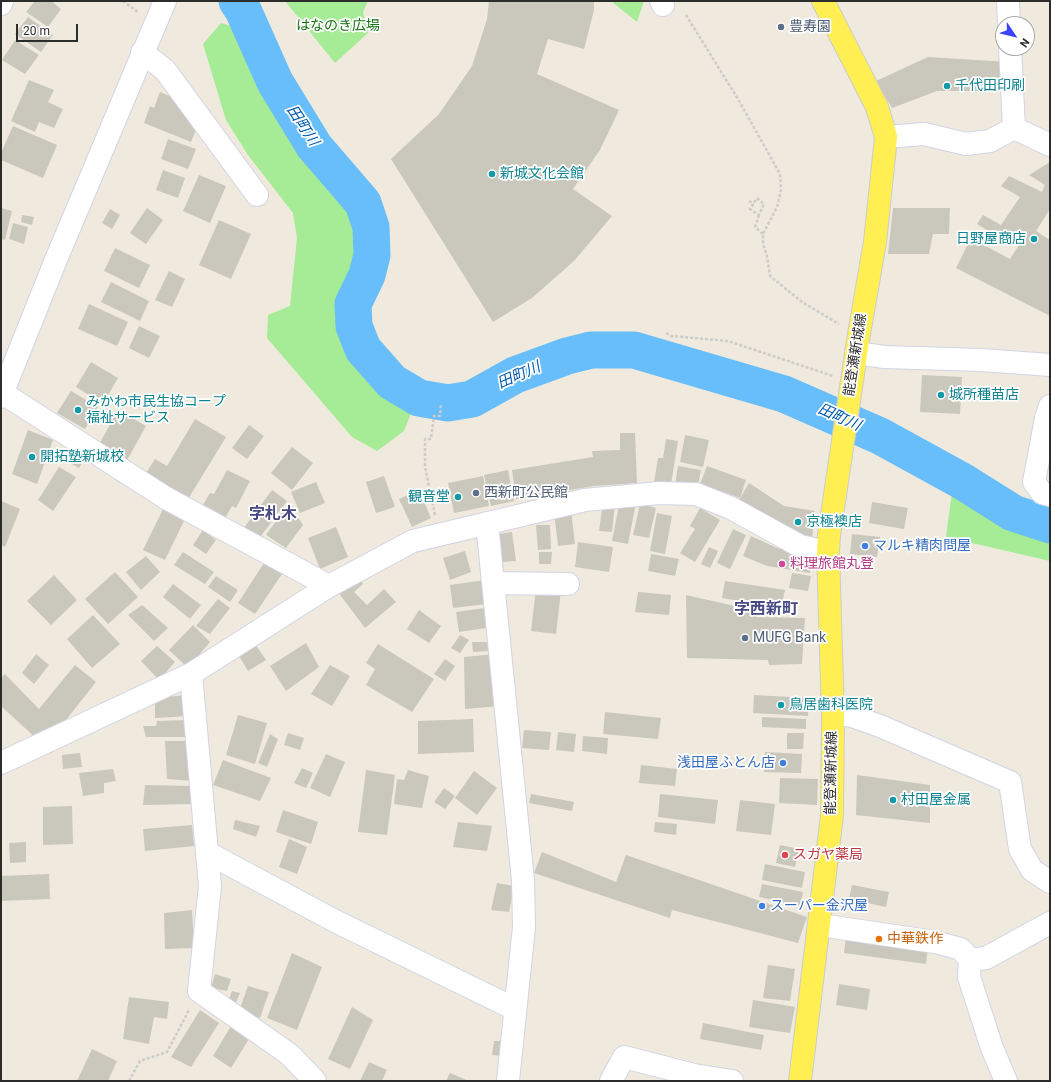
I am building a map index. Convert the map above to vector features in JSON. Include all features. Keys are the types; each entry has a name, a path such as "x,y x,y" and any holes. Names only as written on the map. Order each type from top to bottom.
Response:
{"main road":[{"name":"能登瀬新城線","path":"800,1081 820,925 832,815 833,716 828,552 856,353 876,242 886,137 877,107 823,1"}],"street":[{"path":"164,1 2,394 166,498 329,586"},
{"path":"1008,1 1009,16"},
{"path":"142,52 165,70 257,195"},
{"path":"1010,56 1014,128"},
{"path":"886,137 924,134 966,144 990,141 1014,128"},
{"path":"1014,128 1050,145"},
{"path":"856,353 885,357 982,360 1050,365"},
{"path":"1050,406 1046,418 1034,482 1042,493 1050,495"},
{"path":"1,764 191,674 329,586 413,541 439,534 585,500 658,493 696,494 731,508 800,546 828,552"},
{"path":"487,523 523,880 524,927 508,1081"},
{"path":"494,583 568,584"},
{"path":"191,674 210,886 200,991 289,1054 315,1081"},
{"path":"833,716 850,716 880,726 1010,782 1020,849 1032,870 1050,882"},
{"path":"208,853 335,921 515,1009"},
{"path":"970,960 986,958 1050,924"},
{"path":"820,925 935,942 961,949 970,960 969,978 992,1048 1006,1081"},
{"path":"611,1081 624,1057 694,1075 732,1081"}],"path":[{"path":"686,15 738,99 780,174 781,190 777,207 763,234 763,244 767,256 770,276 802,302 842,326"},
{"path":"759,215 750,208 757,198 764,204 755,227 763,234"},
{"path":"749,201 754,204"},
{"path":"666,333 671,336 728,341 832,376"},
{"path":"439,534 425,467 425,439 431,439 434,416 440,416 441,404"},
{"path":"129,1081 140,1061 167,1052 200,991"}],"green space":[{"name":"はなのき広場","path":"285,1 368,1 363,12 368,33 335,63"},
{"path":"611,1 644,1 637,22"},
{"path":"221,23 244,30 280,84 320,157 360,204 367,244 352,294 349,329 364,359 385,392 412,411 404,431 377,451 352,437 267,338 268,315 290,306 297,238 293,213 248,155 226,120 203,44"},
{"path":"952,492 1024,529 1050,534 1050,561 946,537"}],"building":[{"path":"35,1 51,1 61,9 48,27 26,12"},
{"name":"新城文化会館","path":"489,1 594,1 594,10 584,49 548,39 537,74 619,110 600,150 573,189 612,216 574,261 532,298 493,322 391,159 439,114 472,66 487,19"},
{"path":"28,17 53,35 41,52 15,34"},
{"path":"15,40 39,55 25,74 2,60"},
{"name":"千代田印刷","path":"928,57 1009,62 1016,91 937,91 892,108 876,81"},
{"path":"29,80 54,90 48,102 63,109 54,128 39,122 35,132 11,121"},
{"path":"160,92 182,101 198,125 191,142 144,123 150,106 154,108"},
{"path":"13,126 57,145 43,178 1,160 1,153"},
{"path":"168,139 196,149 188,169 161,159"},
{"name":"日野屋商店","path":"1050,162 1050,209 1036,231 1050,240 1050,316 956,268 971,238 1010,259 1022,240 1009,232 1005,241 977,224 983,215 1001,225 1020,197 1001,186 1009,176 1042,192 1045,185 1029,175"},
{"path":"163,170 185,178 178,198 156,190"},
{"path":"199,175 226,186 210,223 183,211"},
{"path":"1,208 12,211 5,240 1,239"},
{"path":"147,208 163,220 146,244 130,233"},
{"name":"日野屋商店","path":"893,208 950,208 949,234 933,234 929,254 888,254"},
{"path":"110,209 120,215 112,229 102,223"},
{"path":"22,215 34,217 32,225 21,222"},
{"path":"219,220 251,234 231,279 199,265"},
{"path":"13,223 28,227 24,244 9,239"},
{"path":"115,248 150,265 139,288 104,271"},
{"path":"169,271 185,279 172,307 155,300"},
{"path":"111,282 149,301 140,321 101,302"},
{"path":"89,304 128,322 117,346 78,329"},
{"path":"139,326 160,336 149,358 129,348"},
{"path":"91,362 118,378 103,404 76,387"},
{"name":"城所種苗店","path":"922,375 962,377 960,414 920,412"},
{"name":"みかわ市民生協コープ 福祉サービス","path":"71,391 98,407 85,429 57,413"},
{"path":"118,410 146,426 125,464 97,448"},
{"path":"195,419 226,437 185,504 143,478 155,459 167,466"},
{"path":"249,425 264,436 247,459 232,448"},
{"name":"開拓塾新城校","path":"28,430 53,440 37,484 12,474"},
{"path":"620,433 635,433 637,483 594,486 516,499 512,470 593,457 592,451 620,450"},
{"path":"685,435 709,440 703,467 680,462"},
{"path":"666,439 678,441 671,484 654,482 658,458 663,458"},
{"path":"292,447 313,463 292,490 271,473"},
{"path":"76,454 84,460 79,468 70,463"},
{"path":"678,466 701,470 697,490 675,485"},
{"path":"707,466 746,480 740,498 721,491 719,497 698,489"},
{"path":"59,467 76,477 53,511 38,500"},
{"path":"227,470 250,481 236,508 232,506 223,522 200,510 210,493 214,494"},
{"path":"508,470 514,501 491,506 484,475"},
{"path":"384,476 395,507 376,513 366,482"},
{"path":"483,476 489,506 454,513 448,483"},
{"path":"316,482 325,503 300,513 291,492"},
{"path":"749,483 784,506 815,511 812,539 753,518 758,510 739,500"},
{"path":"272,490 287,501 258,540 243,529"},
{"path":"419,490 431,518 412,527 399,499"},
{"path":"620,500 636,503 628,544 612,541"},
{"path":"1,501 20,509 5,547 1,545"},
{"path":"603,502 615,504 612,532 599,531"},
{"path":"872,502 908,508 904,529 869,523"},
{"path":"289,503 303,525 286,548 266,535"},
{"path":"640,504 656,508 649,538 633,535"},
{"path":"164,507 185,519 165,560 143,550"},
{"path":"700,508 720,520 695,562 680,553 695,529 690,526"},
{"path":"571,510 575,544 558,546 554,512"},
{"path":"657,513 672,516 665,554 650,551"},
{"path":"536,525 550,525 551,549 538,550"},
{"path":"336,527 348,557 320,569 308,538"},
{"path":"733,529 746,535 730,569 717,563"},
{"path":"203,530 216,540 206,554 193,545"},
{"path":"512,532 516,561 502,562 499,534"},
{"name":"マルキ精肉問屋","path":"852,534 880,537 877,557 850,554"},
{"path":"751,536 777,548 812,554 810,573 767,566 743,556"},
{"path":"578,542 613,547 609,572 575,567"},
{"path":"709,547 718,551 710,568 701,564"},
{"path":"465,551 471,572 450,580 443,558"},
{"path":"183,552 214,572 205,584 174,565"},
{"path":"539,552 552,552 551,564 539,564"},
{"path":"651,554 679,559 675,576 648,571"},
{"path":"146,556 160,572 141,590 126,572"},
{"path":"264,563 282,574 255,614 238,603"},
{"path":"115,572 138,597 108,624 85,599"},
{"path":"792,573 811,576 808,591 789,588"},
{"path":"54,575 77,600 51,625 27,601"},
{"path":"216,576 238,590 230,602 208,587"},
{"path":"358,577 363,584 354,592 367,605 384,589 396,602 365,628 335,588"},
{"path":"485,580 487,604 453,608 450,585"},
{"path":"725,581 785,590 781,608 722,598"},
{"path":"173,584 201,605 190,619 163,597"},
{"path":"536,589 561,591 556,634 531,631"},
{"path":"638,592 671,595 669,615 635,612"},
{"name":"MUFG Bank","path":"686,595 757,611 756,617 805,618 802,664 769,665 768,660 687,658"},
{"path":"218,599 230,608 210,634 196,626"},
{"path":"142,605 168,628 154,641 128,615"},
{"path":"484,608 486,628 459,632 456,612"},
{"path":"419,610 441,626 429,643 407,629"},
{"path":"93,615 120,644 92,668 67,639"},
{"path":"193,625 210,642 188,668 169,650"},
{"path":"460,635 469,640 460,653 451,648"},
{"path":"253,641 266,660 248,671 236,651"},
{"path":"472,642 490,642 490,651 473,652"},
{"path":"306,643 319,667 286,691 270,666"},
{"path":"378,644 434,679 412,712 366,685 375,669 366,663"},
{"path":"157,646 175,662 159,680 141,661"},
{"path":"36,654 49,665 34,684 22,673"},
{"path":"496,654 500,706 465,709 464,657"},
{"path":"445,659 455,666 445,681 434,674"},
{"path":"75,665 96,682 58,730 38,740 1,706 1,678 5,674 39,709"},
{"path":"330,665 350,676 332,706 311,694"},
{"path":"187,695 190,716 155,718 155,698"},
{"name":"鳥居歯科医院","path":"754,695 809,698 808,716 753,713"},
{"path":"605,712 661,718 658,739 603,734"},
{"path":"238,715 267,723 255,764 226,755"},
{"path":"762,717 806,719 806,729 762,727"},
{"path":"473,719 474,752 418,754 418,721"},
{"path":"189,720 188,737 146,737 143,726 156,726 157,721"},
{"path":"524,730 551,732 549,750 522,748"},
{"path":"558,732 576,734 574,752 556,750"},
{"path":"288,733 304,738 300,750 284,745"},
{"path":"787,733 804,733 803,749 787,749"},
{"path":"270,734 278,739 267,767 258,763"},
{"path":"583,736 608,738 607,754 582,751"},
{"path":"165,741 191,741 194,781 167,779"},
{"name":"浅田屋ふとん店","path":"765,752 802,754 801,773 764,772"},
{"path":"80,753 82,767 63,769 62,755"},
{"path":"326,754 345,762 330,797 310,788"},
{"path":"223,760 271,778 260,801 213,785"},
{"path":"641,765 677,769 675,786 639,783"},
{"path":"302,768 313,773 306,788 294,783"},
{"path":"113,769 116,781 104,783 104,793 83,796 79,773"},
{"path":"366,770 395,775 387,835 358,832"},
{"path":"408,770 429,776 422,808 394,804 397,779 404,780"},
{"path":"474,771 497,788 477,815 455,798"},
{"name":"村田屋金属","path":"857,775 930,785 930,823 856,815"},
{"path":"780,778 818,779 817,805 779,803"},
{"path":"145,785 194,786 195,804 143,805"},
{"path":"444,788 455,796 445,809 434,802"},
{"path":"531,794 574,802 572,811 529,803"},
{"path":"660,794 718,800 715,824 658,817"},
{"path":"740,800 775,804 771,835 736,831"},
{"path":"72,806 73,844 43,845 43,807"},
{"path":"283,810 318,822 311,844 276,832"},
{"path":"235,820 260,826 256,837 233,829"},
{"path":"458,822 492,826 487,851 453,847"},
{"path":"655,822 677,824 676,835 654,832"},
{"path":"192,825 194,846 145,851 143,829"},
{"path":"289,839 307,847 297,874 279,867"},
{"path":"26,842 26,862 10,863 9,843"},
{"path":"780,845 799,849 795,867 776,863"},
{"path":"542,852 616,882 626,855 807,917 798,943 672,910 670,918 534,873"},
{"path":"765,864 805,872 802,888 762,880"},
{"path":"49,874 50,899 1,901 1,876"},
{"path":"497,883 514,886 509,912 491,910"},
{"path":"762,884 803,892 800,906 759,897"},
{"path":"852,885 889,892 886,907 849,899"},
{"path":"192,910 194,948 165,949 164,913"},
{"path":"846,936 928,946 926,964 844,953"},
{"path":"292,953 322,967 297,1030 267,1018"},
{"path":"768,965 795,969 790,1001 763,998"},
{"path":"215,974 231,979 227,991 211,988"},
{"path":"839,984 870,989 867,1010 836,1005"},
{"path":"248,986 269,992 260,1018 239,1011"},
{"path":"232,991 240,993 234,1007 227,1004"},
{"path":"129,997 169,1002 167,1019 154,1017 149,1044 123,1039"},
{"path":"753,1000 795,1007 790,1033 749,1027"},
{"path":"352,1007 373,1020 350,1069 328,1059"},
{"path":"200,1010 219,1023 191,1067 171,1057"},
{"path":"703,1023 764,1035 761,1050 700,1039"},
{"path":"231,1026 249,1039 231,1068 213,1056"},
{"path":"494,1041 503,1041 502,1056 492,1055"},
{"path":"92,1049 117,1061 108,1081 77,1081"},
{"path":"369,1062 387,1070 382,1081 360,1081"},
{"path":"450,1073 469,1081 446,1081"}],"waterway":[{"name":"田町川","path":"237,1 243,10 275,82 314,146 363,203 371,227 372,255 367,275 353,304 354,326 363,349 392,382 419,398 448,403 472,399 515,375 567,356 591,350 634,350 784,394 880,436 962,481 1013,513 1050,525"}],"place":[{"name":"豊寿園","path":"781,27"},
{"name":"千代田印刷","path":"947,86"},
{"name":"新城文化会館","path":"492,174"},
{"name":"日野屋商店","path":"1034,239"},
{"name":"城所種苗店","path":"941,395"},
{"name":"みかわ市民生協コープ 福祉サービス","path":"78,410"},
{"name":"開拓塾新城校","path":"32,457"},
{"name":"西新町公民館","path":"476,493"},
{"name":"観音堂","path":"458,497"},
{"name":"京極襖店","path":"798,522"},
{"name":"マルキ精肉問屋","path":"865,546"},
{"name":"料理旅館丸登","path":"782,564"},
{"name":"MUFG Bank","path":"745,638"},
{"name":"鳥居歯科医院","path":"781,705"},
{"name":"浅田屋ふとん店","path":"783,763"},
{"name":"村田屋金属","path":"893,800"},
{"name":"スガヤ薬局","path":"785,855"},
{"name":"スーパー金沢屋","path":"762,906"},
{"name":"中華鉄作","path":"879,939"}],"district":[{"name":"字札木","path":"273,515"},
{"name":"字西新町","path":"766,610"}]}
